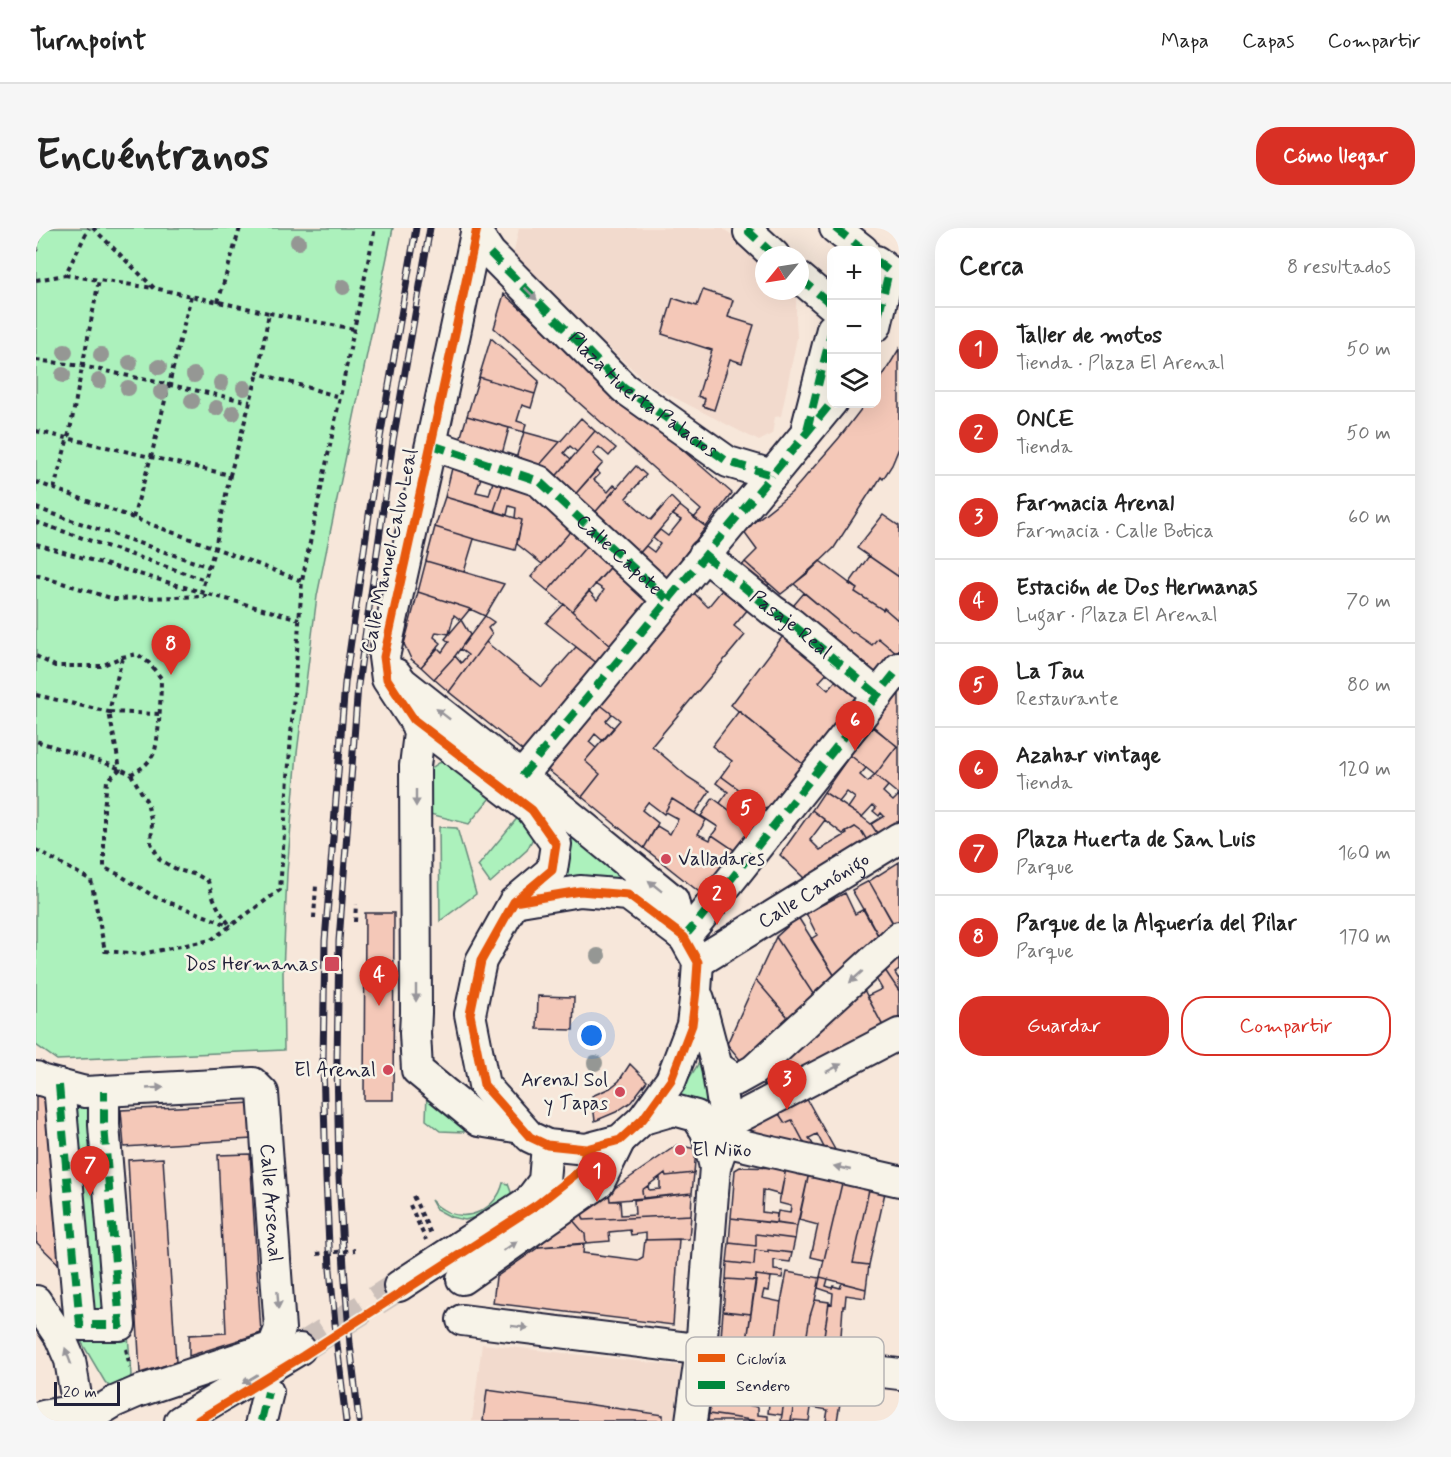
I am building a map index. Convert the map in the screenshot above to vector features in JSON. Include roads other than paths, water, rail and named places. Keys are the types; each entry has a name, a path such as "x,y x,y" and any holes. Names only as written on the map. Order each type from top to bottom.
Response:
{"street":[{"path":"751,228 749,232 764,246"},
{"path":"835,228 858,246"},
{"name":"Calle Manuel Calvo Leal","path":"485,235 412,528 384,657 387,679 414,720 532,810 556,844 552,870 514,902"},
{"name":"Plaza Huerta Palacios","path":"485,235 624,388 728,462 771,475"},
{"path":"881,265 889,271 881,305"},
{"path":"809,286 827,302"},
{"path":"806,433 827,346"},
{"path":"667,599 827,407"},
{"name":"Calle Capote","path":"433,441 539,481 667,599 522,776"},
{"name":"Pasaje Real","path":"704,555 878,695"},
{"name":"Calle Manuel Calvo Leal","path":"384,657 402,681 673,900 690,956 717,1067 722,1144"},
{"path":"462,1279 598,1183 621,1140 643,1119 671,1080 692,1025 690,956 698,921 899,668"},
{"path":"414,720 419,733 416,766 415,1033 417,1070 479,1121 521,1128"},
{"path":"416,766 438,753 468,748 522,776"},
{"name":"Calle Canónigo","path":"690,956 899,838"},
{"path":"479,1121 461,1078 470,1014 481,961 514,902 580,891 628,895 690,956"},
{"path":"717,1067 736,1080 754,1070 899,937"},
{"path":"470,1014 484,1085 530,1137 547,1145 586,1149 621,1140"},
{"path":"722,1144 899,1034"},
{"path":"48,1081 80,1325 120,1325 104,1125 104,1091"},
{"name":"Calle Arsenal","path":"48,1081 85,1092 253,1083 263,1093 280,1329 273,1347 137,1392 87,1417"},
{"path":"643,1119 674,1110 696,1116 706,1131 722,1144 899,1181"},
{"path":"702,1337 722,1144"},
{"path":"399,1286 529,1201 544,1181 547,1145"},
{"path":"36,1301 60,1337 70,1360 87,1417 57,1412 36,1418"},
{"path":"462,1320 686,1348"},
{"path":"180,1421 300,1348"},
{"path":"884,1372 899,1374"},
{"path":"261,1421 268,1392"},
{"path":"691,1421 693,1406"}],"tunnel":[{"path":"300,1349 399,1286"}],"railway":[{"path":"346,1421 330,1269 326,1178 323,1061 325,941 345,683 380,438 416,228"},
{"path":"359,1421 350,1344 339,1177 337,1061 339,941 358,685 393,441 430,228"}],"place":[{"name":"Parque de la Alquería del Pilar","path":"171,675"},
{"name":"Azahar vintage","path":"855,751"},
{"name":"La Tau","path":"746,839"},
{"name":"Valladares","path":"666,859"},
{"name":"ONCE","path":"717,925"},
{"name":"Dos Hermanas","path":"332,964"},
{"name":"Estación de Dos Hermanas","path":"379,1006"},
{"name":"El Arenal","path":"388,1070"},
{"name":"Arenal Sol y Tapas","path":"620,1092"},
{"name":"Farmacia Arenal","path":"787,1110"},
{"name":"El Niño","path":"680,1150"},
{"name":"Plaza Huerta de San Luis","path":"90,1196"},
{"name":"Taller de motos","path":"597,1202"}]}
